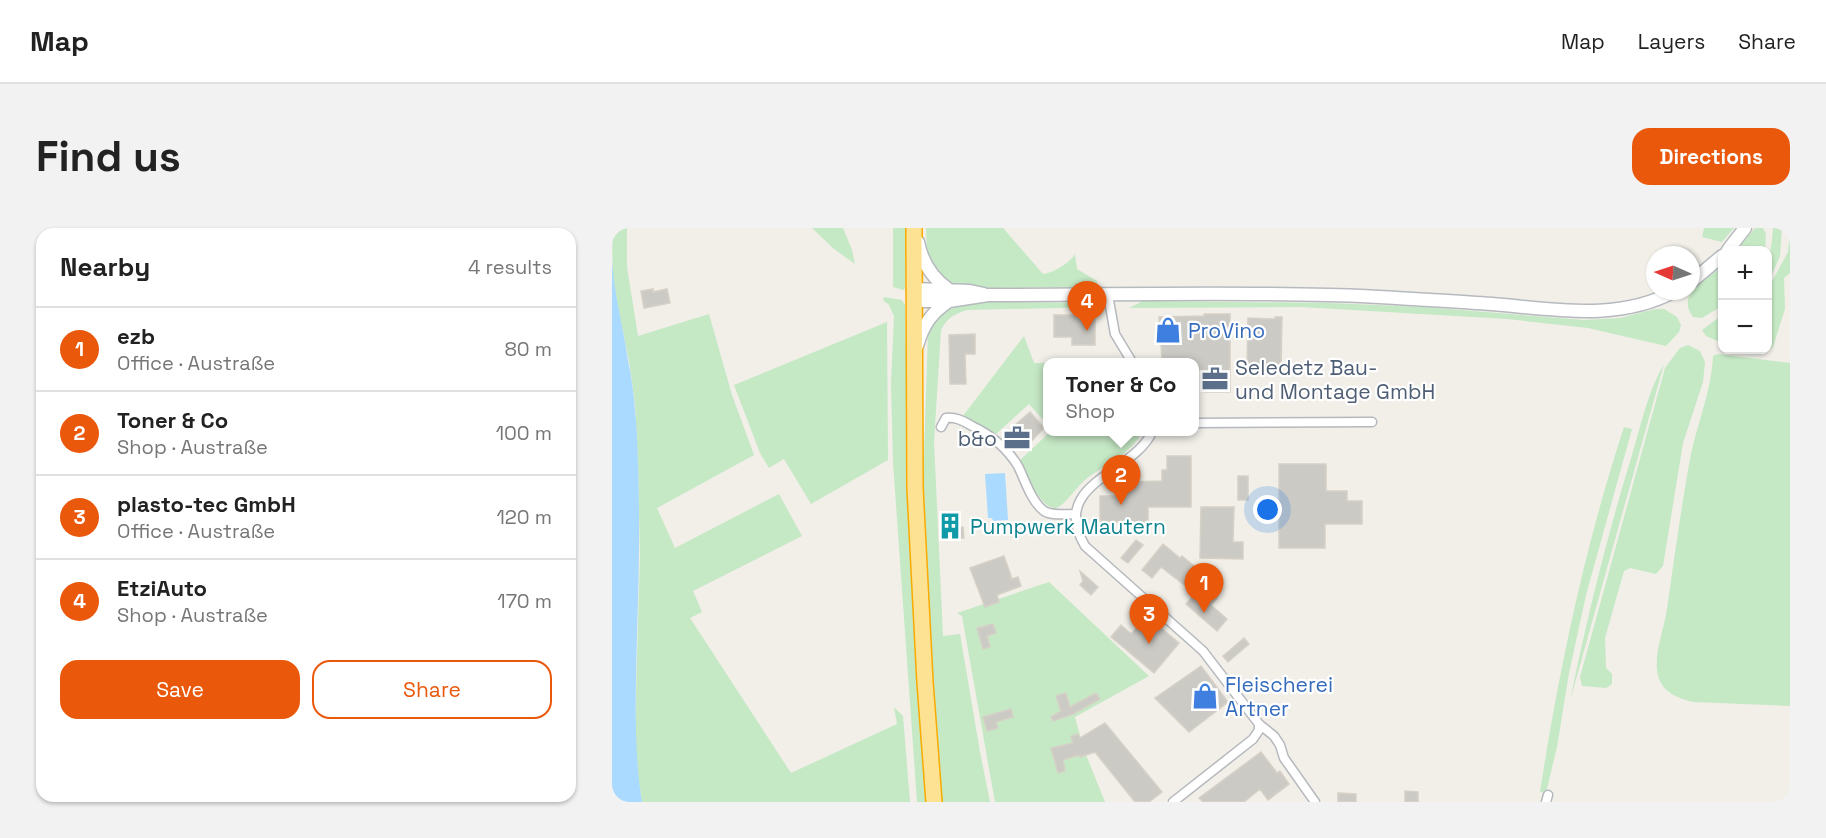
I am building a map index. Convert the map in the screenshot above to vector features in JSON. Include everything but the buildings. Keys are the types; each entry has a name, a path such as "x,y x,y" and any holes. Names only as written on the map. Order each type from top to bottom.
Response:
{"highway":[{"path":"914,228 916,499 934,802"}],"main road":[{"path":"914,228 928,270 949,295"},
{"path":"1731,246 1745,228"},
{"path":"1700,274 1718,259"},
{"path":"914,295 949,295 970,291 988,295 1330,295 1436,300 1584,312 1618,310 1653,300"},
{"path":"914,358 927,320 949,295"}],"street":[{"path":"1108,295 1115,334 1129,358"},
{"path":"940,427 944,419 955,417 981,430 997,441 1011,456 1036,502 1043,510 1050,513 1077,514"},
{"path":"1199,423 1372,422"},
{"path":"1150,436 1143,447 1135,454 1089,487 1080,500 1077,514 1078,536 1085,546 1203,651 1259,724 1274,736 1284,758 1315,802"},
{"path":"1173,802 1253,739 1259,730 1259,724"}],"green space":[{"path":"612,228 627,228 627,267 638,336 709,314 732,395 754,455 657,508 675,548 779,494 802,536 693,591 702,612 690,618 791,773 897,724 894,707 903,716 910,802 642,802 637,769 635,728 640,555 635,404 613,283"},
{"path":"812,228 843,228 855,264 834,249"},
{"path":"893,228 905,228 905,288 903,290 893,287"},
{"path":"926,228 1003,228 1043,274 1061,267 1075,254 1077,269 1097,281 1098,287 977,288 953,284 940,278 927,257"},
{"path":"1704,228 1734,228 1722,242 1702,237"},
{"path":"1755,228 1763,228 1766,234 1765,246 1740,246"},
{"path":"1773,228 1782,228 1780,256 1772,275 1772,246"},
{"path":"1790,231 1790,273 1784,278 1785,309 1773,347 1772,281 1788,252"},
{"path":"1718,269 1718,308 1702,318 1693,317 1688,309 1688,300 1700,300 1701,282"},
{"path":"884,297 902,300 905,305 909,488 928,802 917,802 893,462 891,384 894,316 889,305 883,300"},
{"path":"1143,301 1330,303 1424,307 1584,320 1620,318 1655,309 1664,309 1677,317 1681,325 1679,332 1666,346 1588,328 1507,319 1301,307 1129,308"},
{"path":"989,302 1089,303 1099,307 967,310 951,317 941,330 934,442 943,636 960,634 990,802 940,802 923,486 928,333 932,324 945,311 961,305"},
{"path":"1718,318 1718,341 1706,336 1702,330"},
{"path":"887,322 888,460 811,504 784,459 769,468 760,453 734,385"},
{"path":"1024,336 1034,363 1043,363 1043,420 1029,404 996,434 963,416"},
{"path":"1688,345 1700,351 1705,362 1703,382 1683,443 1663,566 1656,574 1630,568 1624,571 1605,638 1606,668 1612,674 1612,684 1606,688 1582,686 1580,677 1665,368 1680,348"},
{"path":"1718,354 1790,363 1790,706 1693,702 1667,691 1658,676 1658,651 1667,609 1690,459 1707,396 1713,356"},
{"path":"1664,364 1570,701 1590,608 1614,516 1645,408"},
{"path":"1624,427 1632,429 1586,595 1546,793 1540,792 1574,608 1597,517"},
{"path":"1046,436 1140,436 1124,453 1085,480 1062,504 1055,508 1049,506 1039,496 1019,461"},
{"path":"1049,582 1149,676 1075,717 1084,750 1105,802 995,802 962,616 957,613"}],"water":[{"path":"612,260 632,386 637,438 639,549 636,718 637,760 642,802 612,802"},
{"path":"1005,473 1008,520 993,521 992,518 988,518 985,474"}],"place":[{"name":"ProVino","path":"1168,330"},
{"name":"EtziAuto","path":"1087,331"},
{"name":"Seledetz Bau- und Montage GmbH","path":"1215,379"},
{"name":"b&o","path":"1017,438"},
{"name":"Toner & Co","path":"1121,505"},
{"name":"Pumpwerk Mautern","path":"950,526"},
{"name":"ezb","path":"1204,613"},
{"name":"plasto-tec GmbH","path":"1149,644"},
{"name":"Fleischerei Artner","path":"1205,696"}]}
